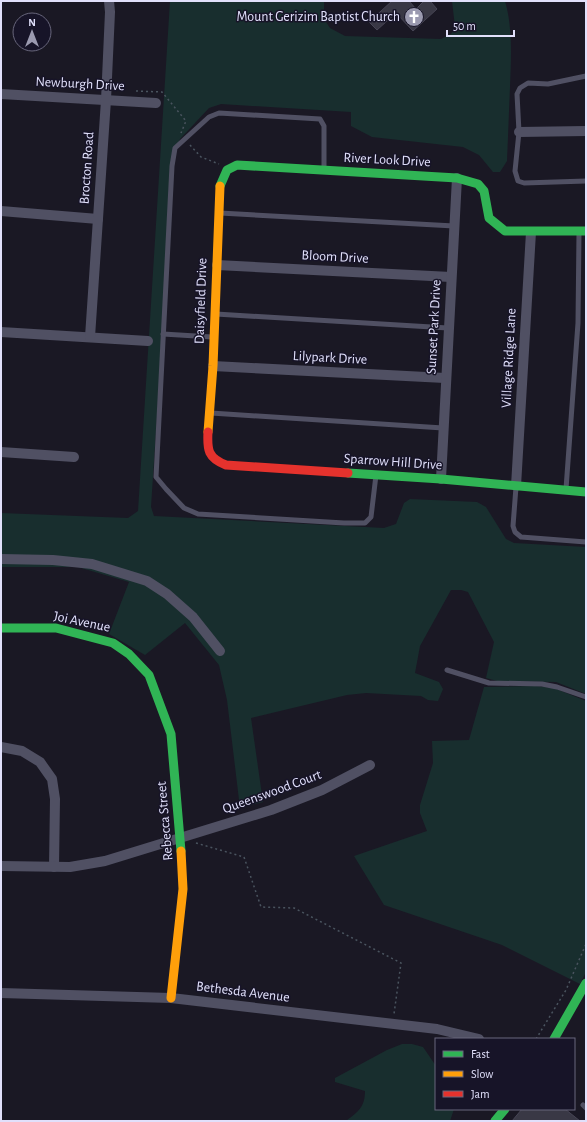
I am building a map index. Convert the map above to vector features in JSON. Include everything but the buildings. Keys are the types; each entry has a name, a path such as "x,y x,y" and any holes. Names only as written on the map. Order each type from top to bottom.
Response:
{"street":[{"name":"Brocton Road","path":"90,337 106,100 110,12 109,1"},
{"name":"Newburgh Drive","path":"1,94 156,103"},
{"path":"518,132 586,131"},
{"name":"River Look Drive","path":"227,170 237,165 458,178 478,184 484,191 489,218 505,231 531,232"},
{"name":"Daisyfield Drive","path":"207,446 213,366 220,187 227,170"},
{"name":"Sunset Park Drive","path":"441,479 448,328 458,178"},
{"path":"1,211 98,219"},
{"path":"531,232 583,231"},
{"name":"Village Ridge Lane","path":"516,486 531,232"},
{"name":"Bloom Drive","path":"217,264 451,277"},
{"path":"1,332 148,341"},
{"name":"Lilypark Drive","path":"213,366 446,378"},
{"name":"Sparrow Hill Drive","path":"207,446 210,455 216,462 226,465 377,474 586,492"},
{"path":"1,452 74,456"},
{"path":"1,559 53,560 92,564 147,581 167,594 193,617 220,651"},
{"name":"Joi Avenue","path":"1,628 56,628 113,643 129,654"},
{"name":"Rebecca Street","path":"129,654 149,675 171,734 183,889 171,998"},
{"path":"1,747 22,751 28,754 40,762 52,779 55,799 54,867"},
{"name":"Queenswood Court","path":"1,866 70,867 105,861 271,810 322,790 370,765"},
{"path":"555,1038 586,983"},
{"name":"Bethesda Avenue","path":"1,993 171,998 393,1024 437,1030 474,1038"},
{"path":"495,1121 504,1110"}],"lane":[{"path":"586,76 548,84 528,83 520,88 517,94 518,132 515,171 518,181 524,183 586,181"},
{"path":"324,170 324,126 320,119 219,113 209,117 175,148 172,166 156,477 184,508 198,514 336,523 365,523 371,517 377,474"},
{"path":"219,213 454,226"},
{"path":"566,490 583,231"},
{"path":"215,314 448,328"},
{"path":"164,334 214,338"},
{"path":"209,413 443,428"},
{"path":"516,486 513,526 515,532 521,537 586,542"},
{"path":"447,670 489,683 542,684 557,687 586,697"}],"path":[{"path":"134,91 162,92 186,121 180,134 201,157 220,164 227,170"},
{"path":"180,839 244,857 261,907 294,908 401,963 393,1024"},
{"path":"537,1038 566,990 586,944"}],"green space":[{"path":"170,1 324,1 324,19 330,28 345,36 441,39 451,34 455,27 452,1 505,1 508,11 511,66 507,161 500,172 493,172 479,155 463,147 372,137 351,126 351,112 221,104 209,108 180,139 174,155 151,507 154,516 384,528 396,524 404,503 410,499 477,502 486,507 506,539 514,543 586,547 586,694 556,682 497,681 486,678 494,642 468,592 451,590 420,646 415,673 439,682 443,689 438,701 428,700 421,696 366,693 347,695 251,718 263,802 240,808 227,700 219,665 185,623 145,655 109,634 129,582 78,567 1,567 1,513 128,518 138,511"},
{"path":"535,686 554,688 586,701 586,972 580,984 502,945 384,905 354,856 427,831 420,813 420,805 433,763 432,741 469,740 484,687"},
{"path":"402,1044 412,1044 423,1047 435,1065 435,1110 454,1110 450,1121 346,1121 360,1109 364,1101 365,1091 335,1082 335,1078 387,1050"}],"traffic: fast":[{"path":"220,186 227,170 237,165 457,178 478,184 484,191 489,218 505,231 586,231"},
{"path":"348,473 441,479 586,492"},
{"path":"1,628 56,628 113,643 129,654 149,675 171,734 181,851"},
{"path":"555,1038 586,983"},
{"path":"495,1121 504,1110"}],"traffic: slow":[{"path":"208,432 213,366 220,186"},
{"path":"171,998 183,889 181,851"}],"traffic: jam":[{"path":"208,432 210,453 215,459 226,465 348,473"}],"place":[{"name":"Mount Gerizim Baptist Church","path":"414,17"}]}
